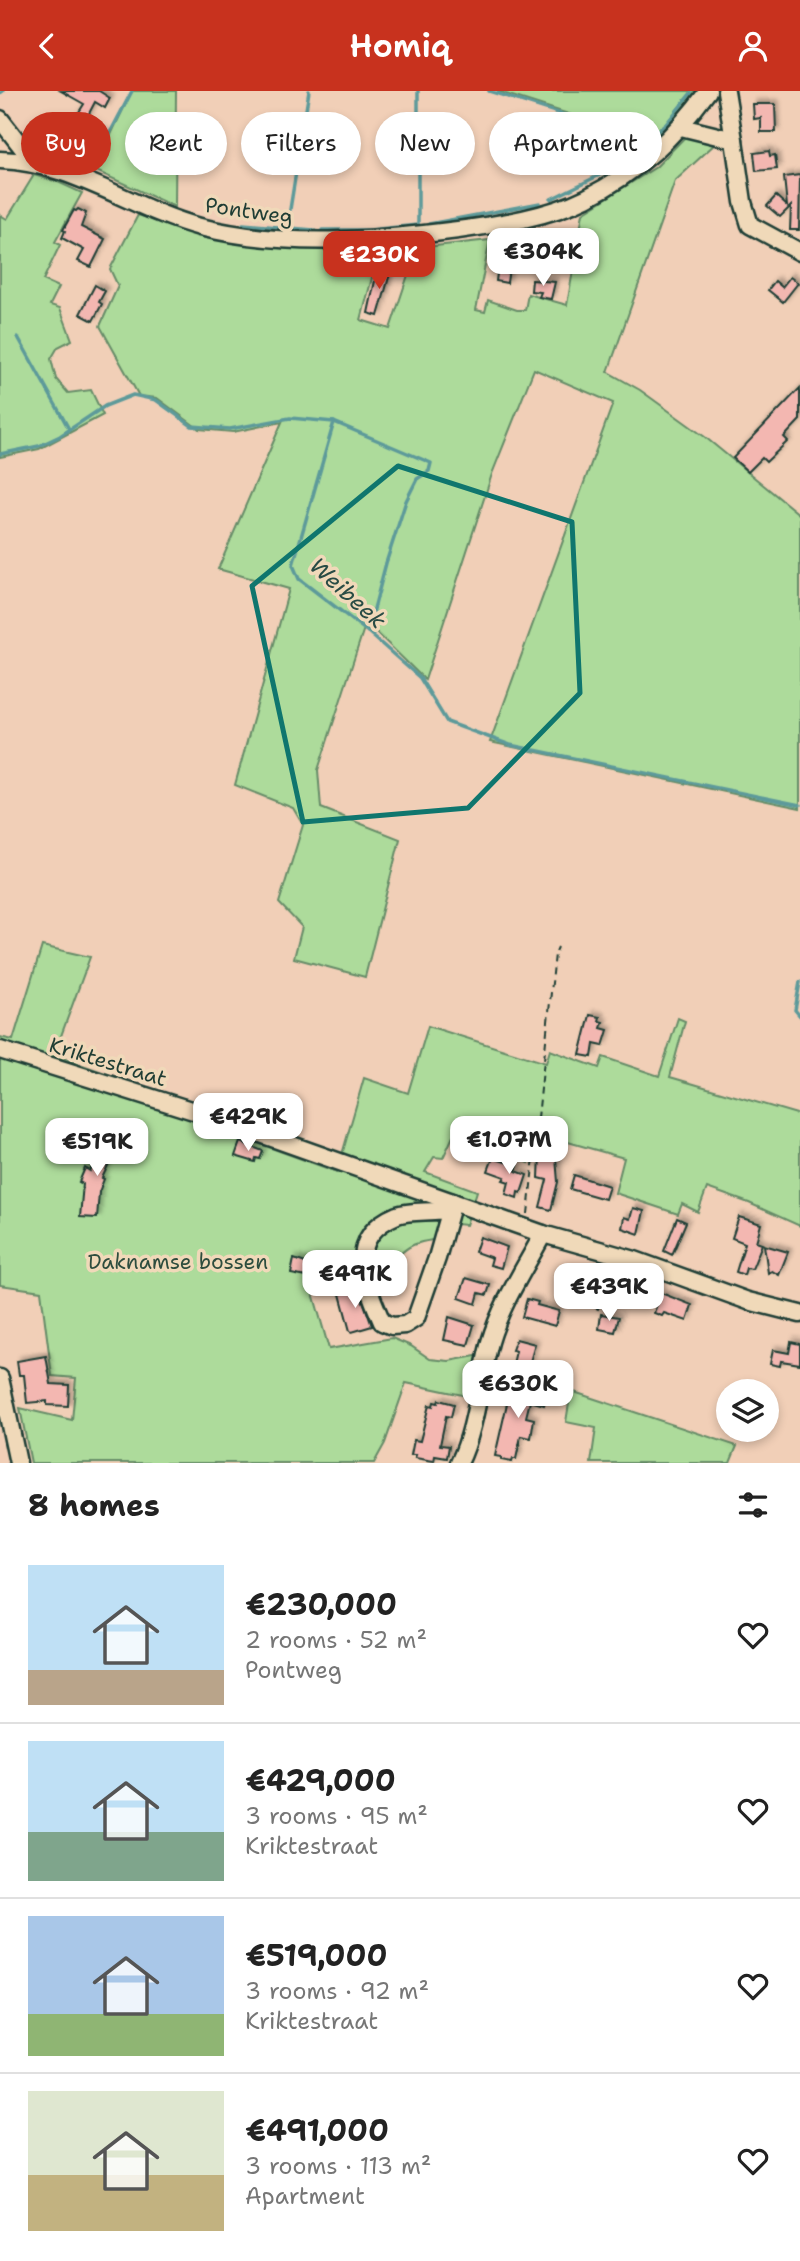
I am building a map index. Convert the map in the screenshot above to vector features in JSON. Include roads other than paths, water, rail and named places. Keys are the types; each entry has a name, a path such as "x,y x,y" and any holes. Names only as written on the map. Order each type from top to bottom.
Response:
{"street":[{"name":"Pontweg","path":"71,175 199,226 254,236 316,241 361,241 490,225 541,213 583,199 613,183 646,160 681,127 708,91"},
{"path":"726,91 743,202 750,225 800,252"},
{"path":"0,120 21,146"},
{"path":"681,127 734,140"},
{"name":"Pontweg","path":"0,160 21,162"},
{"name":"Kriktestraat","path":"0,1050 216,1118 452,1206 635,1260 748,1301 800,1314"},
{"path":"452,1206 416,1318 405,1325 392,1326 382,1322 363,1267 361,1256 364,1245 379,1227 397,1215 452,1206"},
{"path":"459,1463 498,1320 535,1231"},
{"path":"0,1378 18,1463"}],"waterway":[{"path":"111,131 132,91"},
{"path":"287,228 309,91"},
{"path":"322,230 369,230 418,225 418,91"},
{"path":"489,91 615,131 636,149 666,124 691,93"},
{"path":"17,130 21,133"},
{"path":"551,199 600,175"},
{"path":"429,224 540,203"},
{"path":"243,224 314,230"},
{"path":"18,337 69,429"},
{"name":"Weibeek","path":"0,454 39,446 60,436 105,406 133,395 156,400 192,426 230,429 290,418 334,422 293,565 299,579 368,632 420,678 447,722 510,745 800,805"},
{"path":"334,422 431,463 429,471 417,479 406,501 368,632"},
{"name":"Weibeek","path":"800,982 795,1010 800,1016"}],"park label":[{"name":"Daknamse bossen","path":"178,1262"}]}
